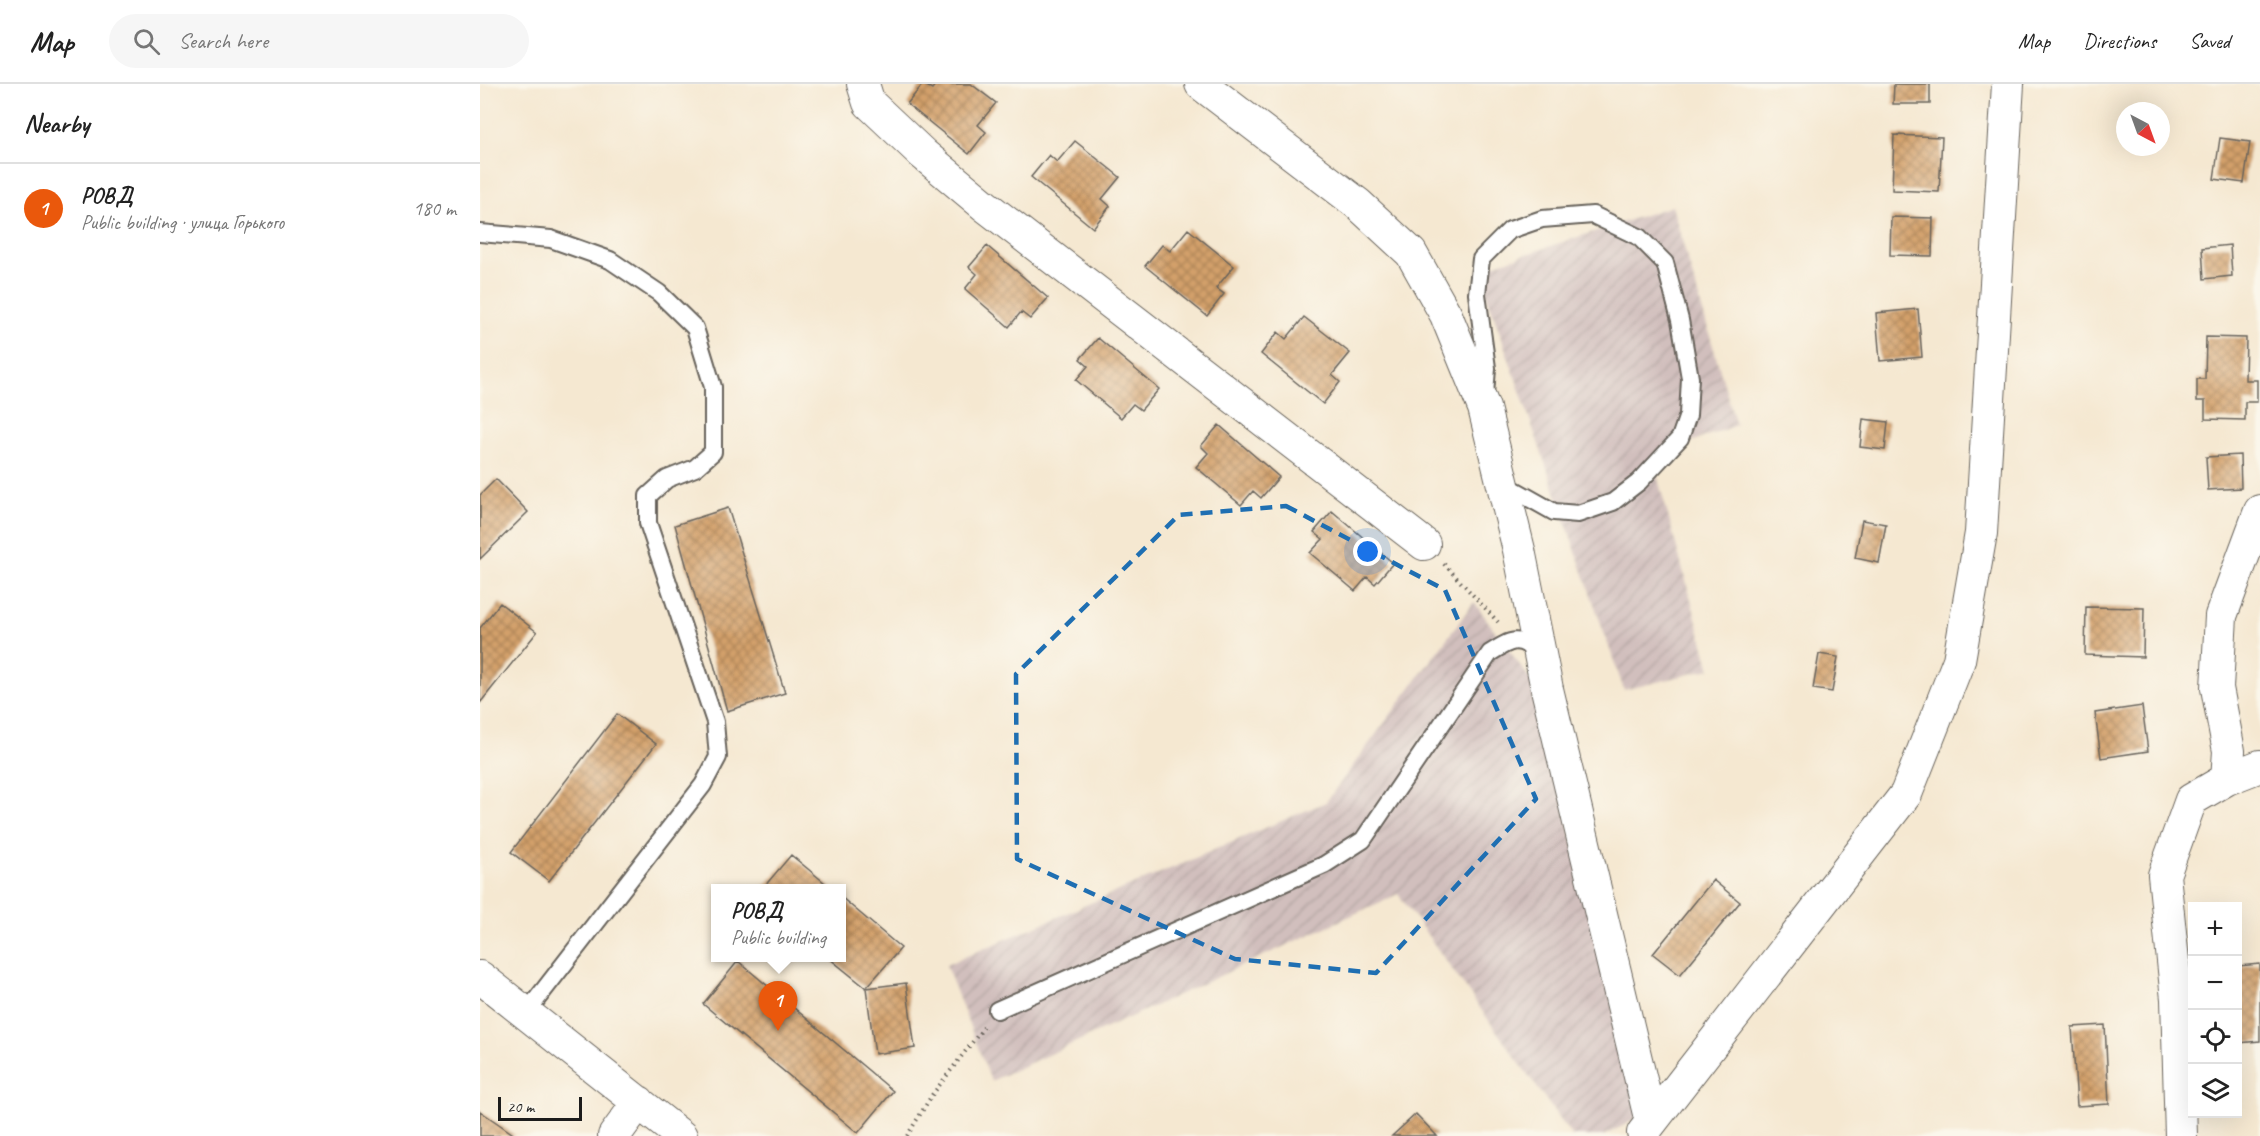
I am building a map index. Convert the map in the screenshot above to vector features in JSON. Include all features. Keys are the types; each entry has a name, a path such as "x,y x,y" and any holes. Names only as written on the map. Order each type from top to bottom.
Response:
{"street":[{"path":"863,84 869,103 923,154 984,205 1424,544"},
{"path":"1201,84 1358,204 1411,254 1446,315 1484,408 1503,483 1646,1129"},
{"path":"1646,1129 1906,794 1959,660 1981,533 2008,84"},
{"path":"2227,779 2229,751 2217,688 2221,616 2260,511"},
{"path":"2181,1136 2178,999 2164,874 2191,800 2227,779 2260,766"},
{"path":"480,977 681,1136"},
{"path":"614,1136 639,1102"}],"lane":[{"path":"1484,408 1487,368 1477,294 1481,259 1510,230 1542,219 1593,215 1639,237 1665,262 1680,320 1690,378 1688,415 1680,438 1639,482 1613,502 1578,514 1554,512 1503,483"},
{"path":"480,233 551,239 610,260 659,293 695,328 713,387 712,452 695,468 667,479 648,496 648,523 715,722 717,757 703,784 526,1013"},
{"path":"997,1010 1324,865 1363,840 1490,653 1509,641 1526,642 1540,654"}],"path":[{"path":"1424,544 1494,615 1509,641"},
{"path":"907,1136 932,1095 997,1010"}],"highlighted area":[{"path":"1286,506 1445,590 1536,799 1376,973 1235,959 1017,859 1016,674 1179,515"}],"shaded area":[{"path":"1672,206 1736,425 1652,457 1710,669 1624,690 1478,270"},
{"path":"1474,602 1535,686 1640,1117 1603,1136 1572,1136 1398,894 991,1081 946,965 1326,802"}],"building":[{"path":"923,84 932,89 936,84 971,84 996,103 978,125 986,132 969,154 907,104"},
{"path":"1894,84 1930,84 1930,104 1893,104"},
{"path":"1894,135 1942,137 1939,192 1892,190"},
{"path":"2220,138 2250,142 2244,183 2214,179"},
{"path":"1075,141 1120,177 1102,199 1110,206 1093,228 1031,177 1049,155 1057,162"},
{"path":"1891,217 1933,218 1932,256 1890,255"},
{"path":"1188,229 1234,266 1216,288 1224,294 1207,316 1145,266 1162,245 1170,251"},
{"path":"2230,245 2232,276 2204,279 2202,248"},
{"path":"987,246 1048,298 1030,319 1021,312 1009,327 965,289 977,274 969,267"},
{"path":"1918,309 1922,357 1880,361 1876,313"},
{"path":"1304,317 1350,353 1332,375 1340,382 1323,404 1261,354 1278,332 1286,339"},
{"path":"2206,337 2246,338 2245,380 2257,380 2257,402 2245,402 2245,420 2205,419 2205,401 2197,401 2197,379 2205,379"},
{"path":"1098,338 1159,389 1141,410 1133,404 1121,418 1076,380 1088,366 1080,359"},
{"path":"1863,419 1888,422 1885,450 1860,447"},
{"path":"1219,425 1279,477 1261,498 1253,491 1241,505 1196,467 1208,453 1201,446"},
{"path":"2240,455 2241,488 2208,490 2206,457"},
{"path":"496,479 528,512 480,559 480,495"},
{"path":"728,508 785,693 727,711 675,525"},
{"path":"1332,511 1393,563 1375,584 1367,577 1355,591 1310,553 1323,539 1314,532"},
{"path":"1862,520 1886,524 1879,563 1855,558"},
{"path":"500,603 537,632 480,703 480,628"},
{"path":"2086,607 2144,608 2143,657 2085,655"},
{"path":"1819,654 1838,657 1832,692 1813,689"},
{"path":"2142,706 2148,751 2101,758 2095,713"},
{"path":"617,714 656,744 549,881 511,852"},
{"path":"791,855 826,884 766,884"},
{"path":"1713,880 1740,902 1680,975 1653,954"},
{"path":"846,901 901,948 866,988 834,962 846,962"},
{"path":"739,962 893,1091 858,1133 703,1004"},
{"path":"2260,964 2260,1041 2242,1043 2242,966"},
{"path":"906,983 915,1048 875,1054 866,988"},
{"path":"2105,1025 2109,1104 2077,1106 2072,1027"},
{"path":"480,1111 516,1136 480,1136"},
{"path":"1416,1114 1437,1136 1392,1136"}],"place":[{"name":"РОВД","path":"778,1031"}]}
